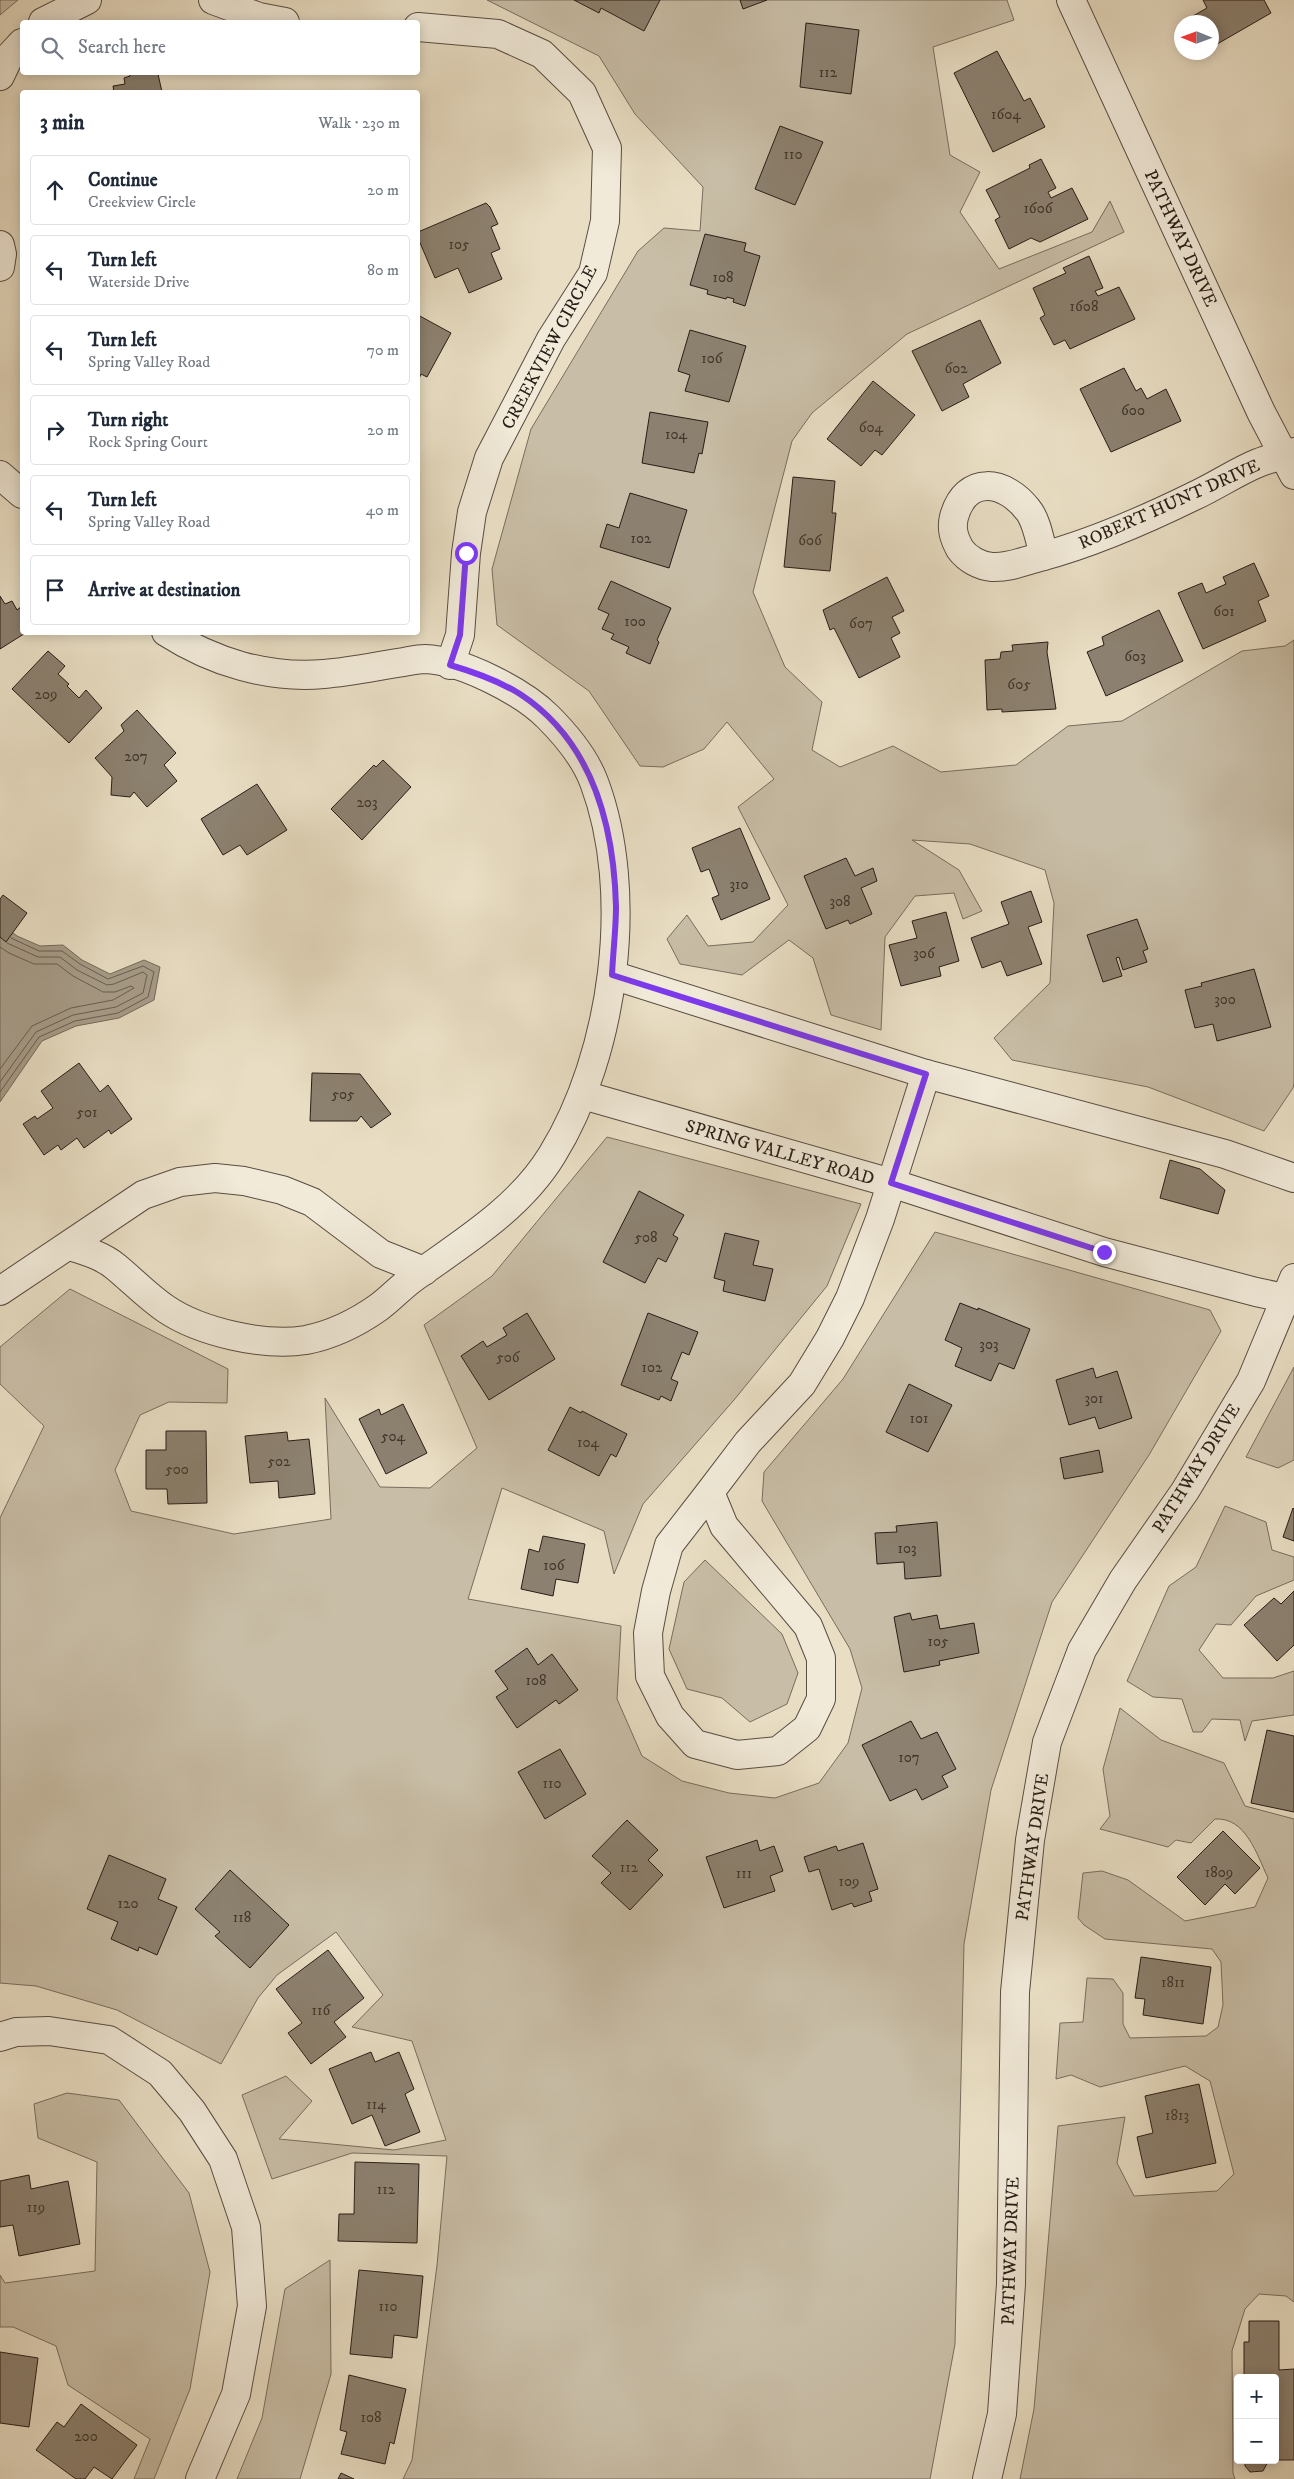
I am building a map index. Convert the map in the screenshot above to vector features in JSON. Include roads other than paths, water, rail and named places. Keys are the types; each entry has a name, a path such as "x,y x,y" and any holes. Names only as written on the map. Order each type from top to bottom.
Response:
{"street":[{"path":"46,20 87,0"},
{"path":"213,0 258,17 274,20"},
{"name":"PATHWAY DRIVE","path":"1071,0 1261,412 1291,461"},
{"name":"CREEKVIEW CIRCLE","path":"420,27 498,34 542,54 582,93 606,148 605,221 593,273 551,339 489,458 472,512 466,553 460,635 450,665"},
{"path":"0,76 9,56 20,45"},
{"path":"0,245 2,254 0,267"},
{"name":"ROBERT HUNT DRIVE","path":"1044,556 1077,547 1194,496 1258,463 1291,461"},
{"path":"0,475 20,492"},
{"path":"70,1246 97,1255 115,1265 159,1304 190,1323 214,1331 270,1340 305,1340 343,1328 378,1308 520,1198 552,1156 583,1095 601,1035 612,975 616,906 611,854 594,781 574,745 547,716 520,694 476,673 426,659 323,675 241,668 208,655 171,635"},
{"path":"612,975 926,1074 1225,1154 1294,1178"},
{"path":"710,1492 724,1526 808,1626 821,1658 821,1700 807,1728 778,1751 737,1755 695,1744 670,1716 650,1676 648,1633 656,1591 669,1545 748,1442 802,1384 830,1338 850,1298 880,1219 926,1074"},
{"name":"SPRING VALLEY ROAD","path":"583,1095 891,1183 1104,1252 1291,1293"},
{"path":"0,1291 70,1246 143,1195 180,1182 215,1178 244,1181 282,1190 312,1202 381,1254 424,1271"},
{"name":"PATHWAY DRIVE","path":"987,2479 1002,2414 1011,2284 1015,1992 1030,1840 1047,1742 1082,1650 1123,1580 1185,1491 1251,1381 1291,1293"},
{"path":"0,2037 16,2032 49,2031 108,2040 160,2072 192,2111 223,2159 246,2227 252,2306 236,2394 200,2479"}],"water":[{"path":"0,923 17,936 40,946 63,945 82,960 110,974 144,960 160,967 154,1000 119,1018 76,1026 42,1041 0,1102"}]}
